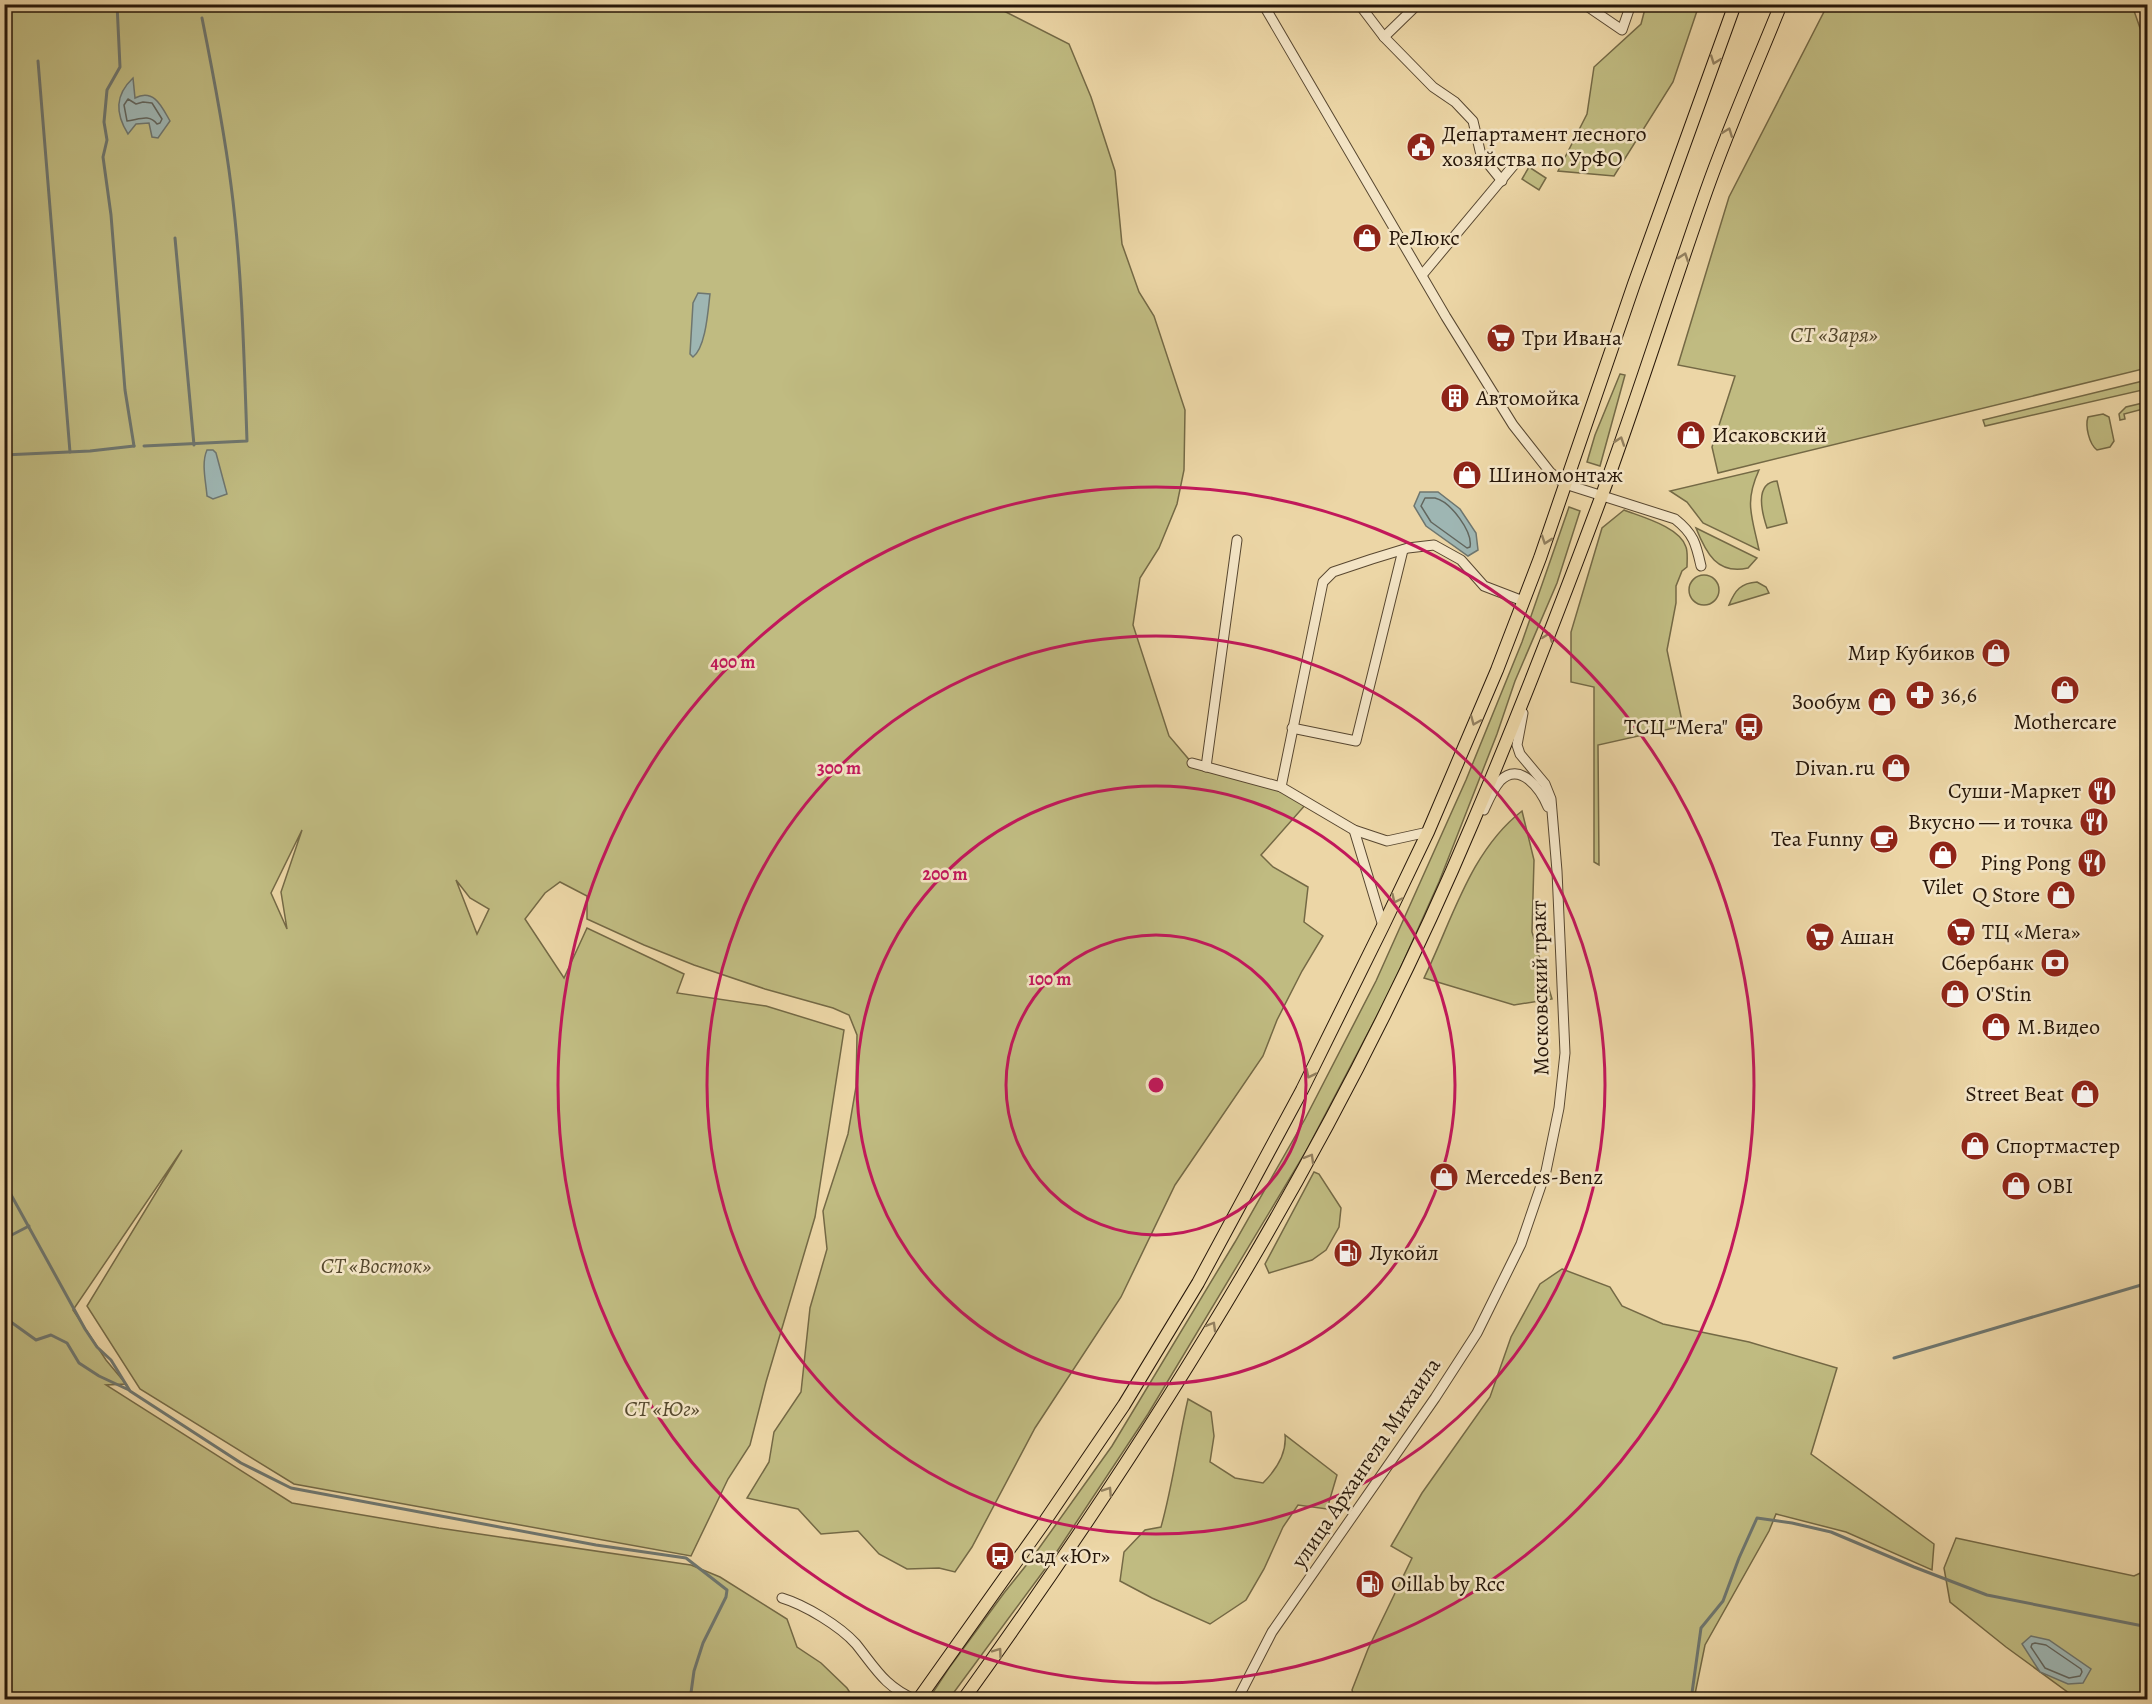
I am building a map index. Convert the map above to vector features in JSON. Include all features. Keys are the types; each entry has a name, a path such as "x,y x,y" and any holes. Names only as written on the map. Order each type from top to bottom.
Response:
{"main road":[{"path":"917,1700 1043,1524 1118,1414 1198,1283 1302,1090 1383,926 1428,832 1497,670 1735,4"},
{"path":"963,1700 1092,1516 1196,1353 1315,1150 1410,963 1472,826 1527,691 1601,497 1708,186 1781,4"}],"street":[{"path":"1263,4 1358,170 1513,425 1550,472 1565,484 1676,519 1687,528 1695,541 1701,566"},
{"path":"1359,4 1384,36 1433,87 1455,102 1473,121 1481,155 1502,181"},
{"path":"1384,36 1418,4"},
{"path":"1584,4 1622,30 1631,4"},
{"path":"1422,275 1518,160"},
{"path":"1206,767 1237,540"},
{"path":"1281,787 1323,582 1334,572 1403,550 1434,545 1461,560 1484,586 1523,601"},
{"path":"1292,728 1356,741 1403,550"},
{"name":"Московский тракт","path":"1521,1244 1546,1171 1559,1108 1563,1079 1564,1030 1554,815 1549,792 1520,754 1517,745 1527,691"},
{"path":"1192,764 1281,787 1354,830 1387,841 1428,832"},
{"name":"Московский тракт","path":"1472,826 1480,818 1501,779 1517,774 1529,779 1541,791 1555,832"},
{"path":"1354,830 1383,926"},
{"name":"улица Архангела Михаила","path":"1237,1700 1272,1632 1422,1418 1477,1333 1521,1244"},
{"path":"782,1598 796,1602 836,1627 854,1643 878,1674 904,1695 917,1700"}],"green space":[{"path":"990,4 1069,44 1091,97 1115,171 1122,244 1139,292 1154,316 1185,410 1184,470 1177,504 1159,548 1140,578 1133,625 1169,736 1192,763 1281,787 1307,803 1261,855 1273,867 1308,887 1304,922 1323,936 1277,1020 1263,1056 1175,1185 1121,1297 1035,1428 972,1547 955,1572 939,1568 907,1569 879,1554 858,1531 821,1534 798,1509 747,1498 769,1462 774,1432 801,1392 810,1308 827,1249 823,1211 848,1134 856,1087 857,1035 849,1015 694,965 587,919 587,896 560,882 545,893 525,919 564,978 587,928 684,974 677,993 766,1006 844,1030 815,1217 766,1382 750,1445 728,1479 691,1556 294,1484 140,1389 87,1306 182,1150 73,1310 106,1360 126,1384 106,1385 292,1503 439,1528 691,1565 720,1577 787,1619 797,1647 821,1663 847,1688 854,1699 15,1700 5,1690 5,5","holes":["302,830 281,892 287,929 271,893","456,880 470,898 489,909 477,934"]},
{"name":"СТ «Заря»","path":"1828,4 2132,5 2148,51 2147,368 1718,473 1712,447 1735,376 1678,365 1729,197"},
{"path":"1646,5 1699,5 1673,82 1614,176 1558,171 1587,114 1594,67 1641,24"},
{"path":"1529,167 1546,178 1539,190 1522,179"},
{"path":"1620,374 1625,375 1600,466 1587,462 1595,435"},
{"path":"2147,380 2147,389 1985,426 1983,420"},
{"path":"2147,402 2147,408 2124,414 2125,419 2120,420 2119,414 2126,407"},
{"path":"2103,414 2109,417 2114,441 2110,447 2097,450 2090,439 2087,421 2088,417"},
{"path":"1759,470 1752,492 1751,510 1759,550 1703,523 1687,502 1670,491"},
{"path":"1777,481 1787,523 1767,528 1763,515 1762,493 1770,483"},
{"path":"1569,507 1580,511 1557,583 1515,681 1497,734 1439,882 1391,989 1305,1153 1148,1414 1048,1565 949,1699 928,1700 1112,1446 1235,1242 1305,1119 1376,981 1466,780 1522,642"},
{"path":"1624,510 1668,528 1682,540 1686,547 1687,567 1682,571 1676,586 1676,603 1667,650 1683,726 1598,745 1599,865 1594,862 1594,687 1571,682 1571,632 1602,528"},
{"path":"1696,528 1757,558 1748,568 1728,568 1721,565 1714,560 1704,546"},
{"path":"1704,575 1715,579 1719,590 1715,601 1704,605 1693,601 1689,590 1693,579"},
{"path":"1757,582 1766,587 1769,593 1729,605 1739,588"},
{"path":"1522,811 1534,860 1532,932 1552,999 1514,1005 1424,978 1476,866 1504,827"},
{"path":"1314,1172 1319,1174 1341,1208 1339,1227 1326,1250 1312,1260 1269,1273 1265,1264"},
{"path":"1562,1269 1610,1287 1622,1306 1663,1324 1749,1342 1837,1368 1811,1454 1934,1544 1932,1570 1846,1532 1776,1514 1769,1531 1705,1645 1694,1699 1355,1699 1352,1690 1368,1649 1412,1558 1391,1546 1422,1493 1490,1397 1511,1337 1540,1284"},
{"path":"1188,1399 1211,1412 1214,1436 1210,1462 1235,1478 1263,1483 1280,1461 1285,1435 1337,1475 1327,1509 1298,1505 1283,1527 1264,1569 1246,1600 1210,1624 1120,1581 1124,1552 1145,1530 1161,1527"},
{"path":"1956,1538 2134,1576 2147,1570 2147,1699 2091,1699 2069,1693 1950,1602 1944,1568"}],"water":[{"path":"133,78 135,98 147,95 157,100 170,121 158,138 152,137 149,123 136,124 128,134 121,119 120,98"},
{"path":"698,293 710,294 704,337 693,357 690,354 693,303"},
{"path":"207,450 213,450 216,453 227,494 213,499 207,496 204,467"},
{"path":"1420,492 1438,492 1460,509 1476,533 1478,550 1468,556 1426,526 1414,506"},
{"path":"2031,1636 2049,1640 2091,1669 2083,1683 2068,1684 2040,1672 2022,1644"}],"waterway":[{"path":"117,4 120,67 107,90 104,122 107,140 103,157 111,215 125,390 134,446"},
{"path":"144,446 247,441 242,313 235,217 222,122 202,18"},
{"path":"38,61 70,452"},
{"path":"175,238 194,445"},
{"path":"4,399 9,454"},
{"path":"4,455 90,451 134,446"},
{"path":"4,1182 85,1329 97,1347 111,1360 130,1391 241,1463 291,1488 596,1545 686,1558 727,1590 726,1597 703,1643 694,1671 690,1700"},
{"path":"4,1239 29,1226"},
{"path":"1894,1358 2148,1283"},
{"path":"4,1317 36,1340 51,1335 67,1343 79,1363 99,1376 129,1390"},
{"path":"1691,1700 1701,1628 1723,1601 1757,1518 1831,1532 1987,1595 2148,1627"}],"place":[{"name":"Департамент лесного хозяйства по УрФО","path":"1421,147"},
{"name":"РеЛюкс","path":"1367,238"},
{"name":"Три Ивана","path":"1501,338"},
{"name":"Автомойка","path":"1455,398"},
{"name":"Исаковский","path":"1691,435"},
{"name":"Шиномонтаж","path":"1467,475"},
{"name":"Мир Кубиков","path":"1996,653"},
{"name":"Mothercare","path":"2065,690"},
{"name":"36,6","path":"1920,695"},
{"name":"Зообум","path":"1882,702"},
{"name":"ТСЦ \"Мега\"","path":"1749,727"},
{"name":"Divan.ru","path":"1896,768"},
{"name":"Суши-Маркет","path":"2102,791"},
{"name":"Вкусно — и точка","path":"2094,822"},
{"name":"Tea Funny","path":"1884,839"},
{"name":"Vilet","path":"1943,855"},
{"name":"Ping Pong","path":"2092,863"},
{"name":"Q Store","path":"2061,895"},
{"name":"ТЦ «Мега»","path":"1961,932"},
{"name":"Ашан","path":"1820,937"},
{"name":"Сбербанк","path":"2055,963"},
{"name":"O'Stin","path":"1955,994"},
{"name":"М.Видео","path":"1996,1027"},
{"name":"Street Beat","path":"2085,1094"},
{"name":"Спортмастер","path":"1975,1146"},
{"name":"Mercedes-Benz","path":"1444,1177"},
{"name":"OBI","path":"2016,1186"},
{"name":"Лукойл","path":"1348,1253"},
{"name":"Сад «Юг»","path":"1000,1556"},
{"name":"Oillab by Rcc","path":"1370,1584"}],"park label":[{"name":"СТ «Восток»","path":"376,1266"},
{"name":"СТ «Юг»","path":"662,1409"}]}
